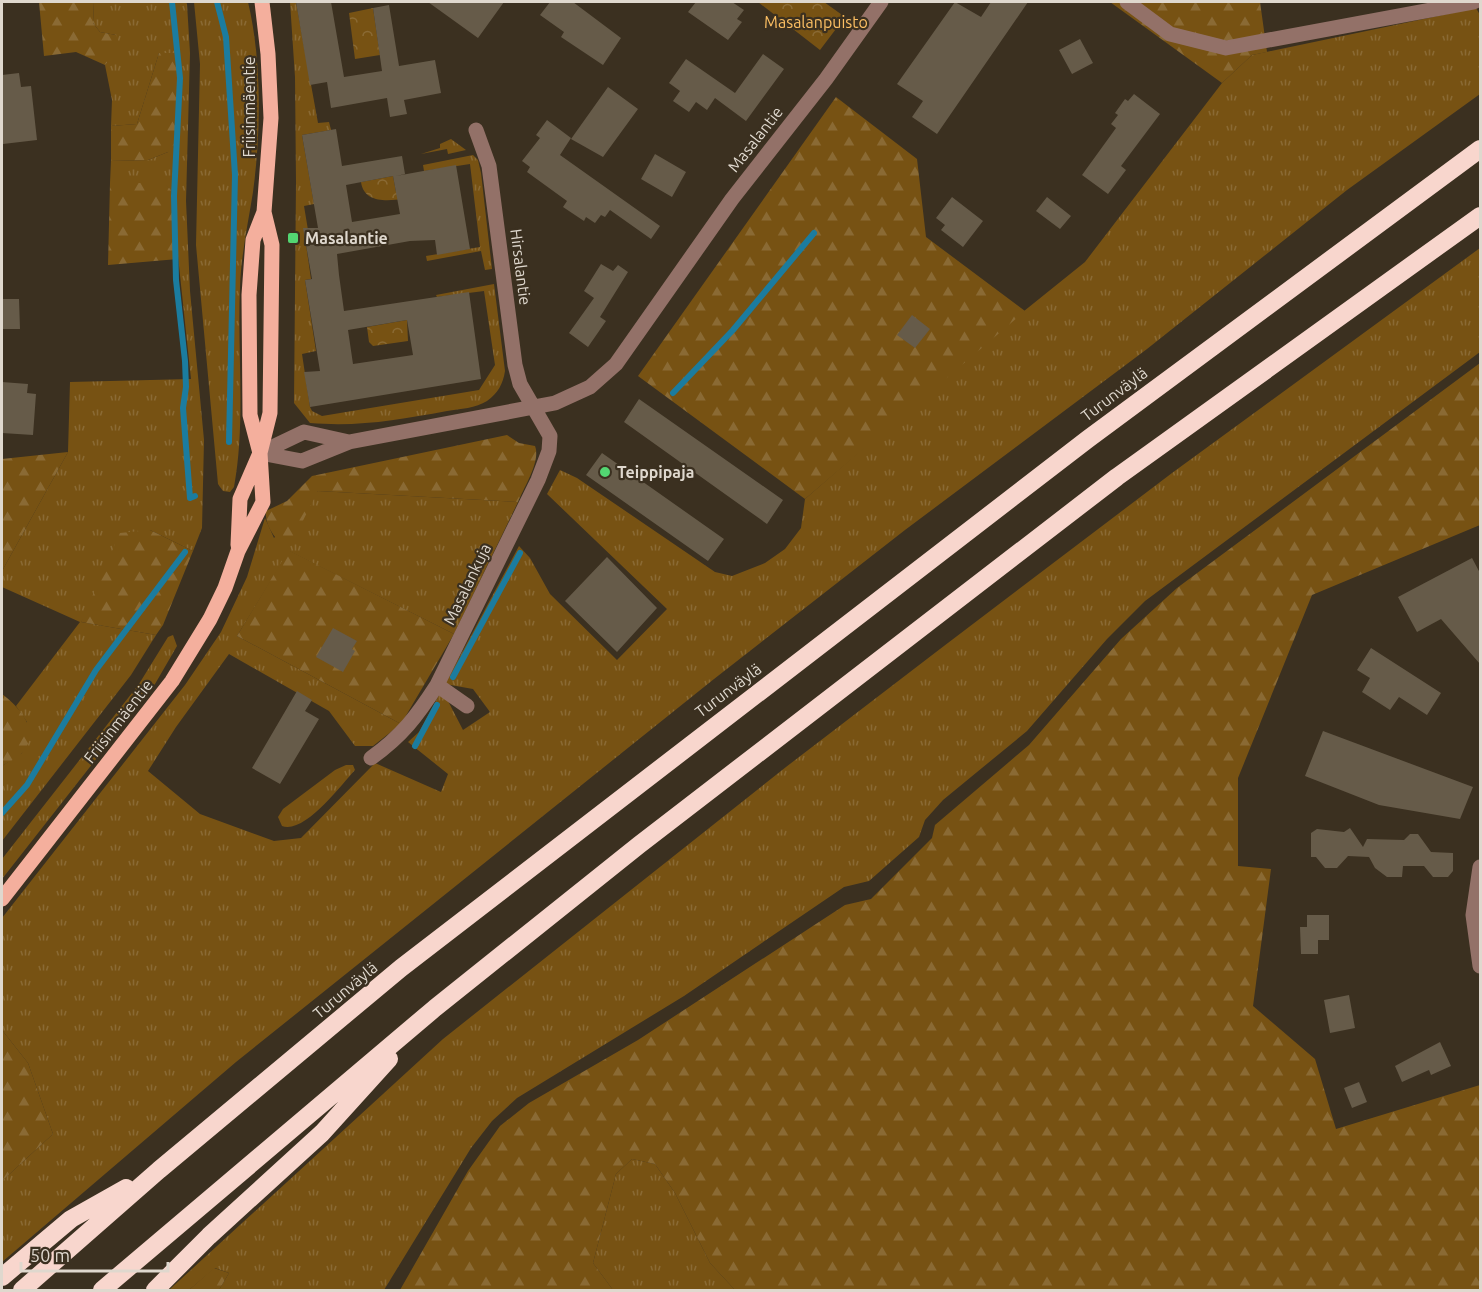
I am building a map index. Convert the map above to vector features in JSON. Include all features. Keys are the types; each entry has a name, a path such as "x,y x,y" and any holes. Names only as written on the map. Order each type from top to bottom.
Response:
{"highway":[{"name":"Turunväylä","path":"22,1290 159,1170 401,968 614,801 1088,439 1480,148"},
{"path":"102,1290 435,1008 639,845 1117,477 1480,216"},
{"path":"155,1290 209,1236 322,1133 435,1008"},
{"path":"2,1277 71,1219 159,1170"}],"main road":[{"name":"Friisinmäentie","path":"2,899 178,672 210,619 225,588 238,551 263,502 260,453 250,415 249,295 253,240 264,212 271,118 268,54 262,2"},
{"name":"Friisinmäentie","path":"238,551 240,499 260,453 270,413 272,246 264,212"}],"street":[{"name":"Masalantie","path":"260,453 302,461 349,442 535,407 571,396 590,387 616,364 732,198 826,79 881,2"},
{"path":"1127,2 1170,34 1226,48 1474,2"},
{"name":"Hirsalantie","path":"476,130 489,166 515,364 520,384 535,407"},
{"name":"Masalankuja","path":"371,758 399,738 436,685 538,480 549,451 550,436 535,407"},
{"name":"Masalantie","path":"260,453 304,432 349,442"},
{"path":"436,685 466,706"},
{"path":"1480,867 1473,915 1480,966"}],"green space":[{"path":"39,2 94,2 93,23 100,32 116,35 119,44 117,51 105,65 76,52 44,56"},
{"path":"94,2 186,2 187,4 190,53 186,201 190,291 204,440 202,528 193,551 150,530 81,622 156,635 131,675 2,841 2,766 22,753 27,722 16,706 80,622 2,587 2,571 68,452 70,382 191,379 171,190 164,183 110,183 111,161 148,160 168,152 179,53 159,53 137,124 111,126 112,100 105,65 109,60 116,35 100,32 93,23"},
{"path":"194,2 248,2 258,72 259,121 256,169 243,251 240,287 240,438 234,487 230,492 223,491 218,484 196,245 200,64"},
{"path":"290,2 296,2 318,123 329,122 331,130 302,135 314,204 304,206 308,230 304,231 311,279 305,280 316,351 302,354 310,407 312,411 322,416 479,390 495,365 484,291 437,297 436,295 494,284 505,371 497,391 483,403 468,408 395,420 328,424 310,423 294,403 295,77"},
{"name":"Masalanpuisto","path":"758,2 824,2 845,17 820,50"},
{"path":"1110,2 1260,2 1267,52 1252,55 1222,83"},
{"path":"373,8 380,55 355,59 349,13"},
{"path":"1476,8 1480,15 1480,94 1347,190 1147,349 905,530 714,679 236,1062 2,1262 2,1181 53,1134 28,1063 2,1030 2,918 185,685 221,632 247,577 265,518 274,538 318,491 518,502 454,634 289,551 237,636 401,724 373,746 355,746 329,711 229,654 176,727 148,771 200,814 274,841 301,838 375,763 441,792 448,774 408,742 419,732 439,695 448,701 463,730 490,712 473,689 445,684 519,546 530,558 550,594 617,660 667,609 547,494 560,470 577,478 715,572 732,576 765,563 785,549 801,528 805,499 982,345 1085,262 1222,83 1252,55"},
{"path":"159,53 179,53 178,138 168,152 148,160 111,161 111,126 137,124"},
{"path":"836,97 917,159 926,237 1025,311 805,499 638,376"},
{"path":"451,139 466,150 448,154 447,149 421,154 440,148 440,144"},
{"path":"473,155 478,160 481,173 492,269 485,270 481,251 427,261 426,256 480,247 470,164 424,171 423,165"},
{"path":"393,176 396,192 402,191 403,199 377,199 366,194 363,189 361,182"},
{"path":"110,183 165,183 171,190 178,259 108,265"},
{"path":"1480,248 1480,352 1145,601 1107,639 1027,731 943,800 925,820 919,837 869,881 844,887 684,996 517,1098 492,1121 471,1148 384,1290 219,1290 229,1273 215,1268 189,1290 169,1290 443,1039 786,767 940,649 1172,473"},
{"path":"407,320 408,341 373,346 369,342 367,327"},
{"path":"1480,363 1480,525 1312,595 1238,778 1238,866 1271,869 1253,1006 1315,1059 1336,1129 1480,1085 1480,1290 735,1290 710,1263 675,1193 655,1164 632,1159 616,1174 593,1263 613,1290 400,1290 468,1171 500,1126 529,1103 638,1040 845,905 871,899 932,838 935,825 1029,745 1121,639 1177,588"},
{"path":"507,435 519,443 535,446 536,452 534,466 518,502 318,491 288,550 454,634 401,724 237,636 288,551 269,528 266,511 287,501 312,476"},
{"path":"68,452 2,571 2,459"},
{"path":"150,530 193,551 163,625 156,635 81,622 120,533"},
{"path":"173,635 177,646 155,684 2,879 2,859 139,684 168,637"},
{"path":"2,694 26,720 30,736 28,745 22,753 2,766"},
{"path":"346,765 353,765 355,770 322,807 301,823 291,827 282,826 278,817 283,809 335,770"},
{"path":"2,1030 28,1063 53,1134 2,1181"},
{"path":"632,1159 655,1164 675,1193 710,1263 735,1290 613,1290 593,1263 616,1174"},
{"path":"214,1268 229,1273 219,1290 189,1290"}],"building":[{"path":"296,2 331,2 344,77 382,71 373,8 389,5 399,66 435,60 441,93 404,100 407,114 390,117 387,98 331,108 327,82 310,85"},
{"path":"428,2 504,2 478,38"},
{"path":"550,2 573,2 621,38 603,65 561,37 564,32 540,15"},
{"path":"696,2 732,2 744,10 737,19 742,22 728,40 688,12"},
{"path":"955,2 981,17 991,2 1028,2 937,134 912,117 923,101 897,84"},
{"path":"1080,39 1093,63 1072,74 1059,50"},
{"path":"763,54 784,69 746,121 715,98 707,110 696,102 689,112 673,101 680,91 669,83 686,59 735,93"},
{"path":"19,73 21,87 31,86 37,140 3,144 2,75"},
{"path":"608,87 638,109 603,157 571,139"},
{"path":"1134,94 1160,114 1121,166 1126,170 1108,194 1082,175 1116,128 1111,124 1118,115 1115,113 1125,99 1128,101"},
{"path":"547,120 571,138 560,155 660,226 651,239 610,210 605,217 601,215 595,223 586,217 584,221 563,207 567,201 527,172 530,167 522,161 540,138 536,135"},
{"path":"336,129 342,166 402,156 405,174 396,176 456,165 470,249 437,255 435,240 410,241 337,254 339,275 344,311 469,292 481,379 310,407 304,372 320,371 305,280 312,279 303,228 318,228 302,135","holes":["393,176 400,214 352,222 346,185","407,320 413,355 353,364 348,330"]},
{"path":"655,154 686,172 672,197 641,179"},
{"path":"952,197 983,221 963,247 941,230 945,225 936,218"},
{"path":"1047,197 1071,216 1060,229 1036,211"},
{"path":"601,264 613,271 618,265 628,272 600,317 606,321 588,347 569,333 594,298 584,291"},
{"path":"2,299 19,299 20,329 2,329"},
{"path":"912,315 930,329 915,348 897,335"},
{"path":"2,382 28,384 27,393 36,394 33,435 2,433"},
{"path":"639,399 783,500 767,524 624,422"},
{"path":"602,453 724,539 708,561 586,475"},
{"path":"607,557 657,608 617,652 565,601"},
{"path":"1472,558 1480,573 1480,664 1441,619 1417,632 1398,597"},
{"path":"333,628 357,641 352,649 355,651 343,672 316,657"},
{"path":"1371,648 1441,693 1427,715 1399,697 1390,710 1362,692 1370,678 1357,670"},
{"path":"297,691 312,700 305,711 319,719 280,784 252,768"},
{"path":"1323,731 1473,787 1460,819 1379,805 1305,776"},
{"path":"1350,828 1363,847 1367,839 1404,840 1410,834 1418,834 1431,852 1453,853 1453,871 1448,877 1433,877 1424,866 1403,866 1402,877 1387,877 1375,868 1369,857 1348,856 1337,868 1325,868 1316,857 1311,857 1311,833 1317,829 1344,832"},
{"path":"1307,915 1329,915 1329,940 1318,940 1318,954 1301,954 1300,927 1307,927"},
{"path":"1349,995 1355,1028 1330,1033 1324,1000"},
{"path":"1440,1042 1451,1066 1431,1075 1429,1070 1402,1082 1395,1066"},
{"path":"1359,1082 1367,1102 1352,1108 1344,1088"}],"waterway":[{"path":"172,2 180,78 174,196 176,280 185,361 186,387 183,408 190,498 195,496"},
{"path":"217,2 226,37 235,175 229,442"},
{"path":"673,393 733,330 814,233"},
{"path":"2,813 27,785 96,670 185,552"},
{"path":"453,677 520,553"},
{"path":"415,746 437,705"}],"place":[{"name":"Masalantie","path":"293,238"},
{"name":"Teippipaja","path":"605,472"}]}
